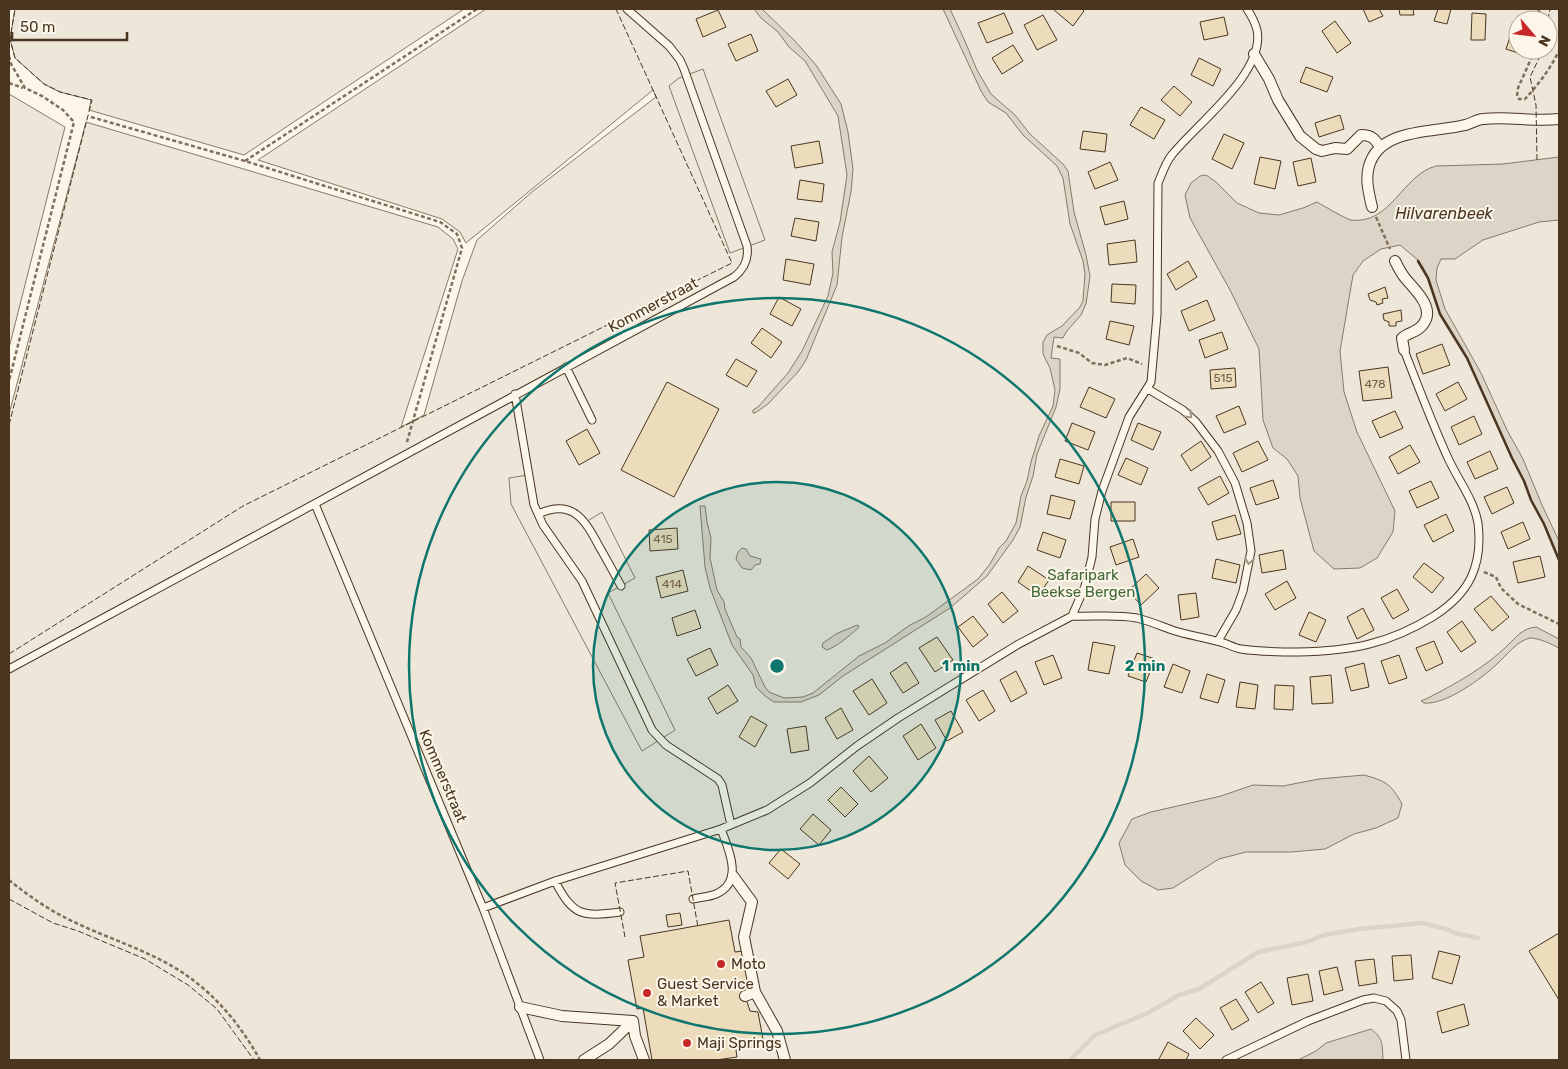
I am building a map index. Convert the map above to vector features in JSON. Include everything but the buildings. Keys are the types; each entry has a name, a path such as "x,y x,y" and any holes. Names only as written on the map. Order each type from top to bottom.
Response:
{"street":[{"path":"1254,54 1269,79 1278,100 1300,136 1316,149 1322,151 1335,148 1348,149 1361,135 1369,135 1376,140 1380,147"},
{"path":"1372,207 1367,189 1368,166 1380,147 1398,138 1410,133 1465,125 1482,119 1536,121 1559,119"},
{"path":"1395,261 1404,277 1418,292 1427,313 1424,324 1418,331 1407,334 1402,338 1404,350"},
{"path":"733,876 752,902 744,937 755,992 777,1030 784,1060"},
{"path":"745,996 755,992"},
{"path":"520,1007 562,1016 633,1021"},
{"path":"584,1060 609,1044 633,1021"},
{"path":"633,1021 635,1036 644,1060"}],"lane":[{"name":"Kommerstraat","path":"9,669 734,277 744,269 748,254 747,246 680,60 669,46 627,9"},
{"path":"1072,616 1085,586 1092,557 1095,519 1102,491 1129,417 1151,382 1157,315 1158,183 1164,168 1172,156 1228,96 1248,66 1254,54 1258,38 1257,29 1248,9"},
{"path":"483,908 555,881 721,829 768,810 790,797 898,718 1002,654 1072,616 1137,618 1240,649 1275,652 1349,649 1371,644 1411,628 1443,610 1469,584 1476,568 1479,547 1478,523 1474,508 1446,453 1425,405 1404,350"},
{"path":"566,367 592,420"},
{"path":"1148,389 1183,410 1196,422 1218,451 1235,483 1247,523 1251,551 1243,591 1236,610 1218,641"},
{"path":"515,394 530,494 543,525 582,581 652,730 666,745 718,779 722,785 731,825"},
{"name":"Kommerstraat","path":"315,504 483,908 540,1060"},
{"path":"538,514 550,508 565,508 574,512 586,522 621,586"},
{"path":"693,899 715,894 725,889 733,876 732,856 721,829"},
{"path":"555,881 564,899 578,912 598,915 620,912"},
{"path":"1226,1060 1308,1021 1363,1000 1374,998 1386,1001 1397,1011 1401,1020 1406,1060"}],"path":[{"path":"245,161 477,9"},
{"path":"9,56 11,64 25,88"},
{"path":"1531,60 1518,88 1517,96 1520,99 1525,99 1533,90 1554,60"},
{"path":"9,83 42,96 63,110 74,122 9,381"},
{"path":"91,117 245,161 440,222 456,234 462,248 404,455"},
{"path":"1372,207 1395,261"},
{"path":"1057,346 1079,353 1092,363 1105,365 1127,358 1152,369"},
{"path":"1476,568 1496,577 1501,588 1518,604 1559,624"},
{"path":"9,880 62,916 158,958 197,983 226,1009 250,1042 260,1060"}],"green space":[{"path":"15,9 464,9 244,155 89,110 91,100 60,92 44,84 15,58 10,39"},
{"name":"Safaripark Beekse Bergen","path":"486,9 1559,9 1559,1060 9,1060 9,414 86,122 438,227 453,239 458,249 401,427 424,415 462,281 477,240 533,191 656,97 653,90 466,243 460,232 442,219 258,160"},
{"path":"9,94 65,127 9,348"}],"shaded area":[{"path":"703,69 765,240 730,253 669,86 679,78"},
{"path":"528,475 538,514 565,508 586,522 602,512 635,578 608,593 675,730 642,751 511,504 509,478"}],"water":[{"path":"754,9 762,9 795,41 816,65 841,104 848,132 853,169 851,192 842,237 837,285 806,360 798,372 768,404 753,413 753,410 758,407 788,373 802,351 828,296 833,273 832,252 840,222 847,175 838,116 805,61 789,47 778,32 761,18"},
{"path":"943,9 950,9 977,70 991,94 1015,115 1030,134 1063,164 1068,171 1074,212 1090,276 1086,304 1081,315 1063,338 1054,337 1051,358 1060,359 1060,389 1056,407 1037,454 1020,527 987,576 950,608 843,676 819,695 801,702 774,702 756,687 753,675 732,645 710,588 705,567 700,506 705,506 711,538 710,558 717,590 724,602 737,637 740,639 741,647 751,658 765,687 769,692 784,698 803,697 813,693 859,656 885,643 910,625 926,617 978,579 1006,541 1016,523 1021,496 1039,436 1053,406 1055,390 1050,368 1043,354 1043,342 1047,335 1062,326 1080,307 1083,301 1085,274 1083,261 1070,224 1063,178 1057,166 1023,135 1006,113 988,102 981,91"},
{"name":"Hilvarenbeek","path":"1559,157 1559,220 1539,222 1483,240 1455,259 1441,259 1437,268 1436,280 1445,309 1481,373 1507,430 1523,459 1559,541 1559,560 1467,358 1440,314 1425,271 1418,260 1400,245 1381,249 1363,261 1353,275 1340,351 1344,392 1357,432 1395,511 1393,532 1377,558 1360,568 1334,569 1314,551 1300,498 1298,476 1287,459 1273,448 1263,420 1259,349 1230,290 1190,218 1185,195 1191,183 1200,176 1206,175 1216,182 1237,203 1259,213 1279,215 1317,202 1351,220 1365,219 1376,215 1387,207 1414,179 1424,171 1436,166 1503,164"},
{"path":"742,548 746,549 750,556 761,559 760,564 755,565 751,570 742,568 736,559 738,552"},
{"path":"857,625 859,626 858,628 836,646 827,650 822,647 823,643 836,634"},
{"path":"1536,627 1559,639 1559,648 1545,641 1526,639 1482,677 1463,690 1433,703 1421,701 1470,675 1498,654 1520,634 1527,629"},
{"path":"1364,775 1378,779 1395,792 1402,804 1398,818 1376,828 1354,834 1325,849 1291,852 1246,852 1219,859 1173,888 1158,890 1141,881 1125,865 1119,843 1132,819 1151,812 1221,796 1253,785 1283,786 1319,779"},
{"path":"1371,1029 1380,1039 1383,1060 1298,1060 1316,1051 1326,1043"}],"waterway":[{"path":"1070,1060 1095,1035 1148,1013 1179,995 1199,989 1258,952 1307,942 1324,935 1359,929 1422,923 1478,938"}],"fence":[{"path":"9,425 92,100 60,92 44,84 15,58 10,39 15,9"},
{"path":"9,654 243,506 732,263 616,9"},
{"path":"1537,160 1536,105 1530,77 1538,60"},
{"path":"625,937 615,883 688,871 698,927"},
{"path":"9,899 53,923 78,931 145,959 188,985 217,1009 254,1060"}],"wall":[{"path":"1418,261 1428,278 1440,314 1467,358 1559,560"}],"place":[{"name":"Moto","path":"721,964"},
{"name":"Guest Service & Market","path":"647,993"},
{"name":"Maji Springs","path":"687,1043"}]}
